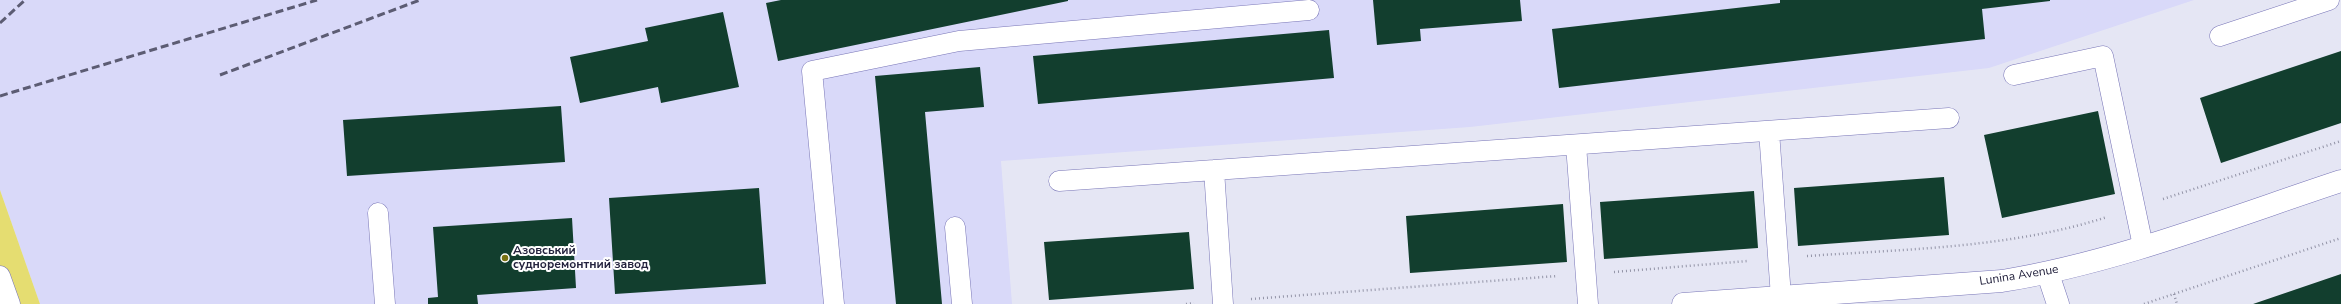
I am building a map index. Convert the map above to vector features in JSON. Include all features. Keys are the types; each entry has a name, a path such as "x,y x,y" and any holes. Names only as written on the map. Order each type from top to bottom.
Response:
{"street":[{"name":"Lunina Avenue","path":"1684,304 2002,281 2048,274 2143,246 2341,181"},
{"path":"2048,274 2058,304"}],"lane":[{"path":"2220,36 2329,0"},
{"path":"834,304 812,71 959,41 1309,10"},
{"path":"2014,75 2103,56 2143,246"},
{"path":"1059,181 1949,118"},
{"path":"1769,131 1781,297"},
{"path":"1576,145 1588,304"},
{"path":"1214,170 1223,304"},
{"path":"378,213 385,304"},
{"path":"955,227 962,304"},
{"path":"0,276 10,304"}],"path":[{"path":"2144,304 2341,238"},
{"path":"2174,294 2177,304"},
{"path":"1264,299 1264,304"}],"shaded area":[{"path":"0,0 2194,0 1989,68 1470,127 1001,161 1012,304 40,304 0,190"},
{"path":"0,190 40,304 0,304"}],"building":[{"path":"781,0 1068,1 778,61 766,3"},
{"path":"1373,0 1520,0 1522,21 1420,29 1421,41 1377,45"},
{"path":"1780,0 2050,1 1982,9 1985,39 1559,88 1552,29 1780,3"},
{"path":"723,12 739,87 661,103 658,87 580,103 570,57 648,41 645,28"},
{"path":"1329,30 1334,78 1038,104 1033,56"},
{"path":"2341,51 2341,123 2221,163 2200,98"},
{"path":"980,67 984,107 925,112 942,304 896,304 875,76"},
{"path":"561,106 565,162 347,176 343,120"},
{"path":"2098,111 2115,194 2002,218 1984,135"},
{"path":"1944,177 1949,235 1798,246 1794,188"},
{"path":"759,188 766,284 615,294 609,198"},
{"path":"1754,191 1758,248 1604,259 1600,202"},
{"path":"1563,204 1567,262 1410,273 1406,216"},
{"path":"572,218 576,288 477,295 478,304 428,304 428,298 438,297 433,227"},
{"path":"1189,232 1194,289 1049,300 1044,242"},
{"path":"2341,274 2341,304 2253,304"}],"railway":[{"path":"0,23 25,0"},
{"path":"0,96 317,0"},
{"path":"220,75 420,0"}],"place":[{"name":"Азовський судноремонтний завод","path":"505,258"}]}
